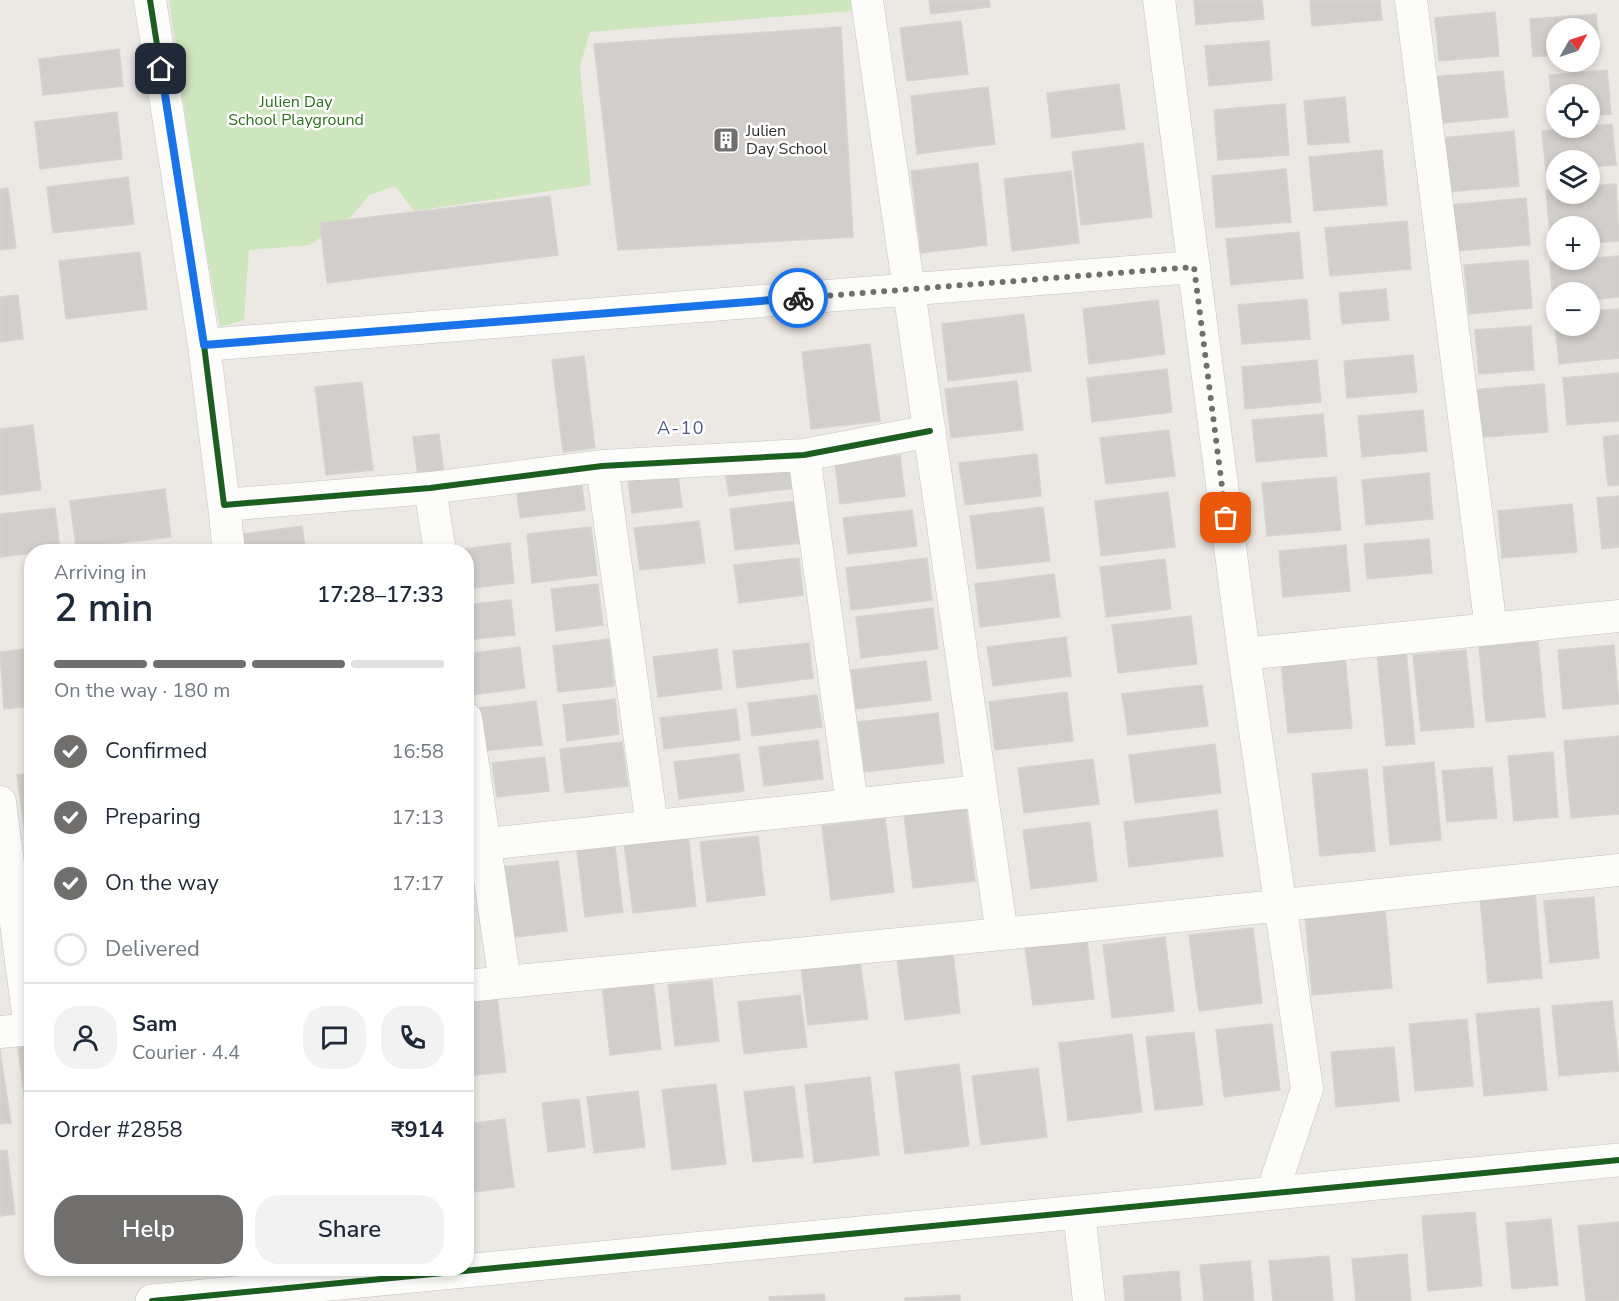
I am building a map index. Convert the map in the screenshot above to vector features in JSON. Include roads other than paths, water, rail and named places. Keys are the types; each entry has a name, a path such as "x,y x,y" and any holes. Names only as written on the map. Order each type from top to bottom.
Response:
{"street":[{"path":"150,0 204,345 228,544"},
{"path":"867,0 1002,934"},
{"path":"1159,0 1244,654 1307,1089 1272,1193"},
{"path":"1410,0 1491,629"},
{"path":"204,345 1194,267"},
{"path":"224,505 430,488 602,466 804,455 930,431"},
{"path":"804,455 852,805"},
{"path":"602,466 652,826"},
{"path":"430,488 439,544"},
{"path":"1244,654 1619,616"},
{"path":"474,766 505,982"},
{"path":"487,844 981,791"},
{"path":"0,802 20,1030"},
{"path":"474,985 1002,934 1619,870"},
{"path":"474,1264 1079,1212 1619,1160"},
{"path":"1079,1212 1089,1301"},
{"path":"152,1301 323,1277"}],"place":[{"name":"Julien Day School","path":"726,140"}],"district":[{"name":"A-10","path":"681,428"}],"park label":[{"name":"Julien Day School Playground","path":"296,111"}]}
